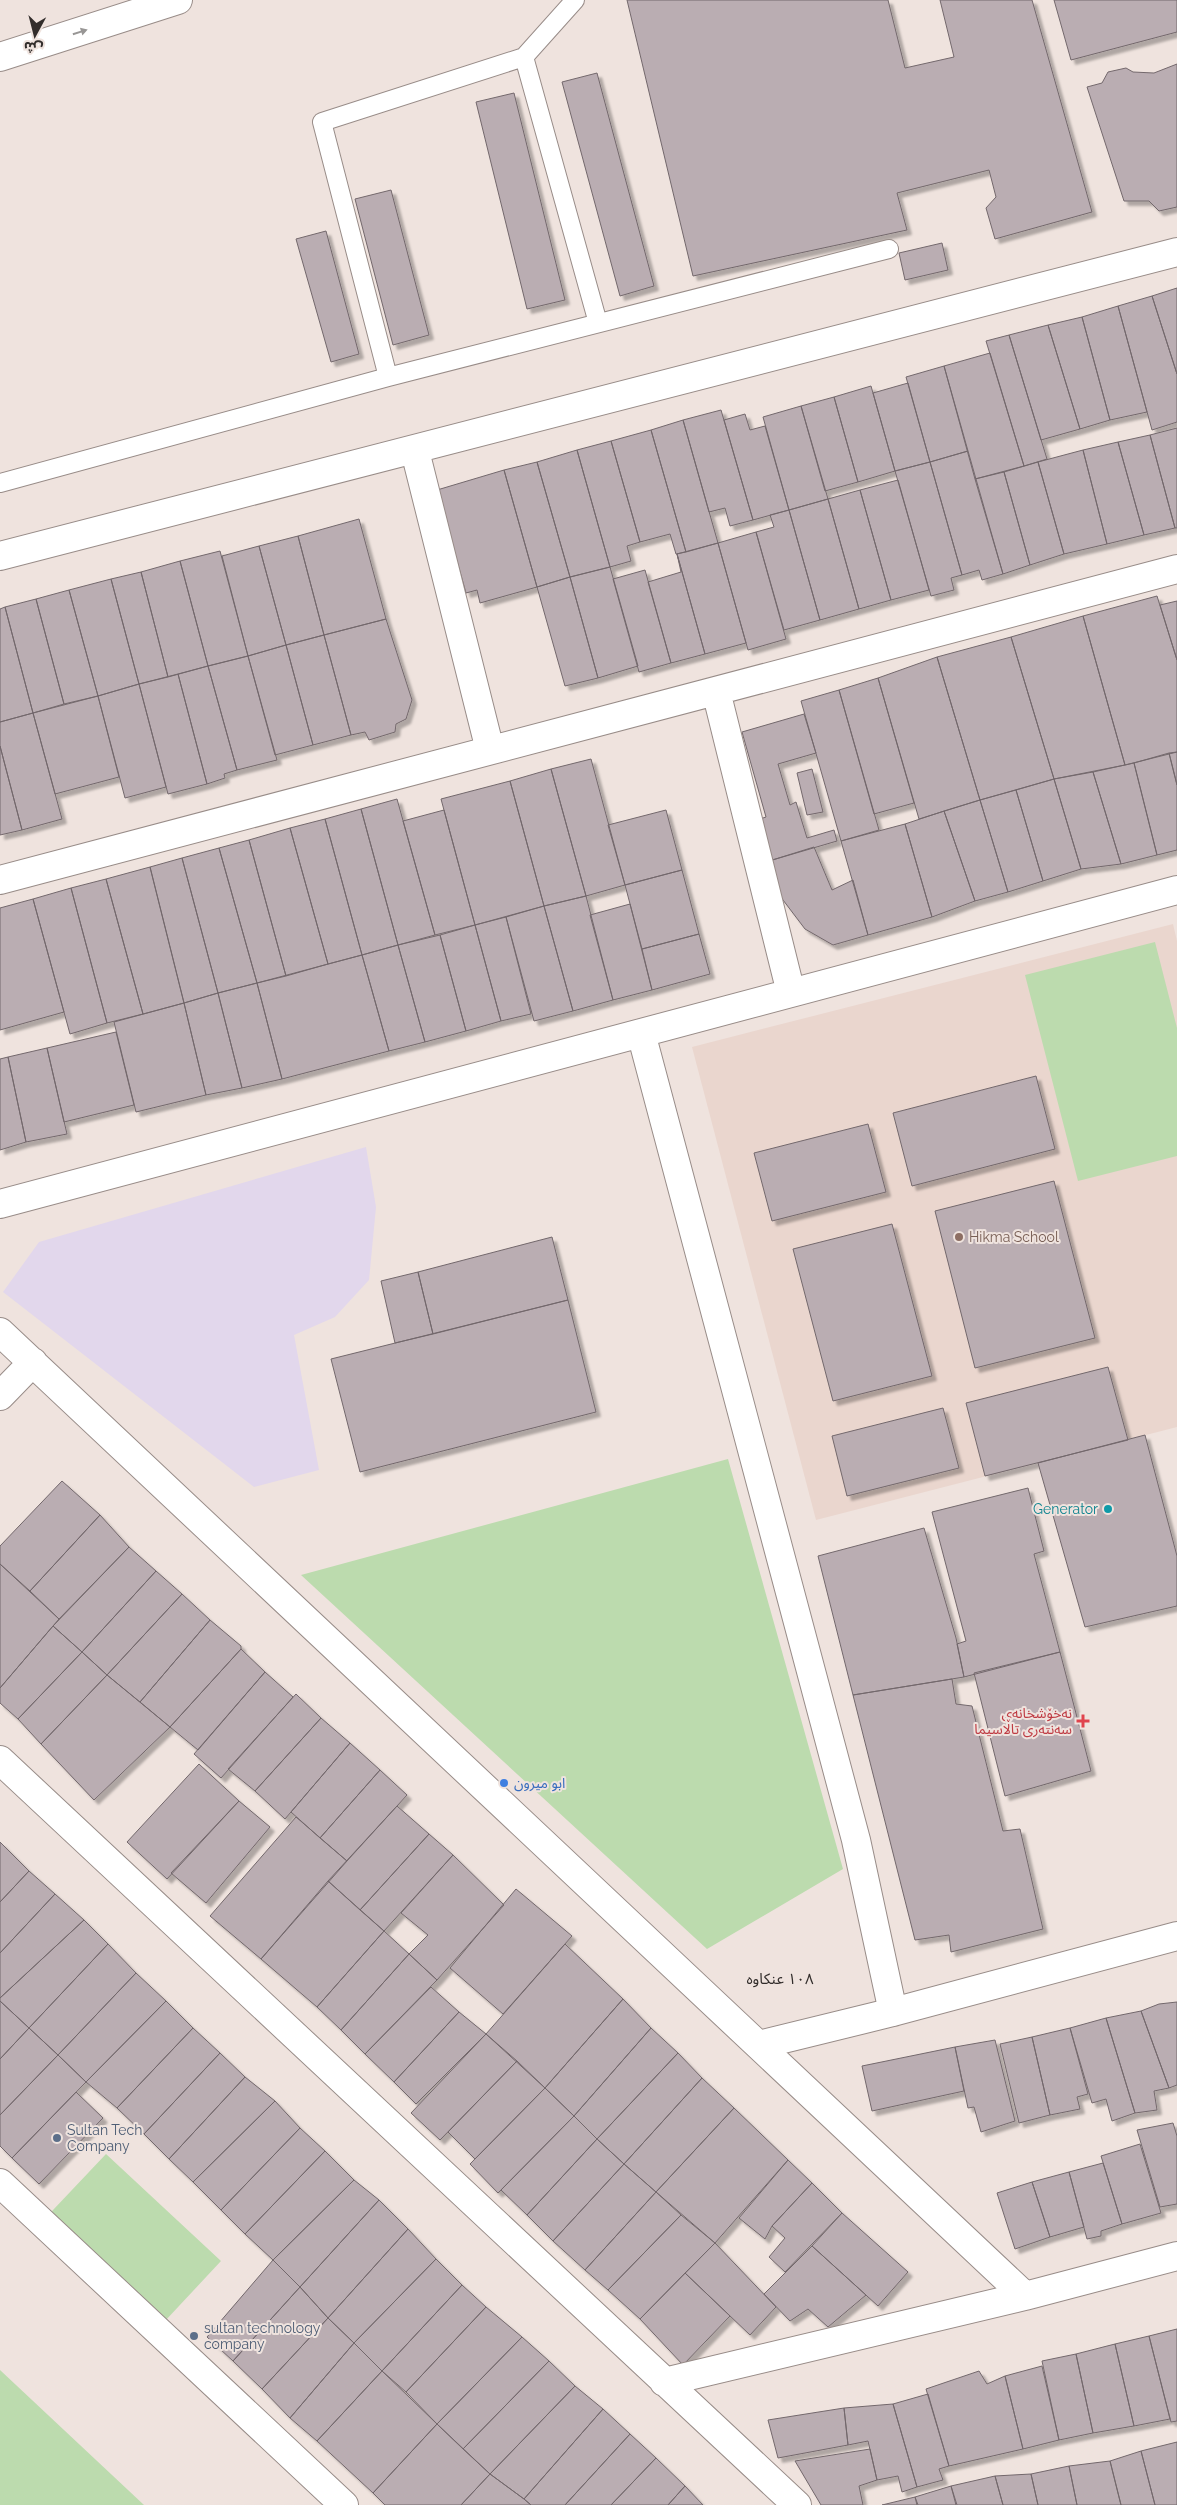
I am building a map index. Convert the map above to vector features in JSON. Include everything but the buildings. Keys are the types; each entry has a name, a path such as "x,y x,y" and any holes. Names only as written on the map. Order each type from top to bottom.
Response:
{"street":[{"path":"0,57 178,0"},
{"path":"0,556 415,451 1177,252"},
{"path":"415,451 490,750"},
{"path":"0,880 1177,570"},
{"path":"716,691 791,993"},
{"path":"0,1204 1177,890"},
{"path":"641,1033 856,1840 893,2012"},
{"path":"0,1332 1025,2296"},
{"path":"0,1396 33,1362"},
{"path":"0,1760 797,2505"},
{"path":"759,2045 893,2012 1177,1936"},
{"path":"0,2183 344,2505"},
{"path":"664,2382 1025,2296 1177,2256"}],"lane":[{"path":"388,377 322,122 524,57 575,0"},
{"path":"524,57 598,323"},
{"path":"0,484 388,377 889,249"}],"shaded area":[{"name":"Hikma School","path":"1173,924 1177,941 1177,1427 816,1520 692,1047"},
{"path":"366,1147 376,1207 369,1280 335,1317 294,1335 319,1470 254,1487 3,1292 39,1242"}],"green space":[{"path":"1155,942 1177,1028 1177,1156 1078,1181 1025,975"},
{"path":"728,1459 843,1869 707,1949 301,1575"},
{"path":"106,2154 221,2261 151,2336 36,2228"},
{"path":"0,2370 144,2505 0,2505"}],"place":[{"name":"Hikma School","path":"959,1237"},
{"name":"Generator","path":"1108,1509"},
{"name":"نەخۆشخانەی سەنتەری تاڵاسیما","path":"1083,1721"},
{"name":"ابو ميرون","path":"504,1783"},
{"name":"Sultan Tech Company","path":"57,2138"},
{"name":"sultan technology company","path":"194,2336"}],"district":[{"name":"١٠٨ عنکاوە","path":"780,1979"}]}
